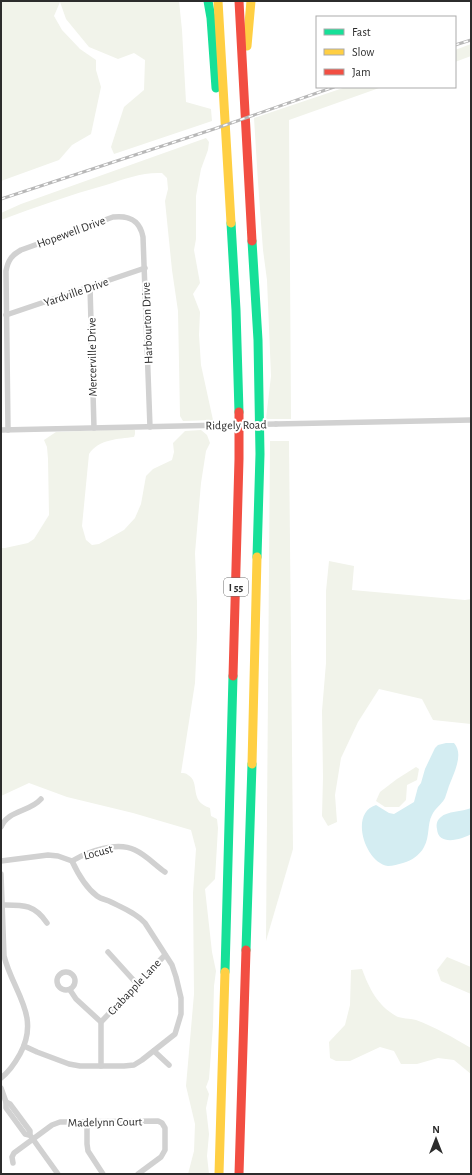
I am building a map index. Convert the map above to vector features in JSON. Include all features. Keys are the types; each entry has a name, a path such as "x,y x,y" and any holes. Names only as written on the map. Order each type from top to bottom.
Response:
{"highway":[{"path":"208,1 211,18 222,168 228,187"},
{"name":"I 55","path":"218,1 236,310 239,398 239,459 219,1174"},
{"name":"I 55","path":"239,1 258,340 260,454 252,781 239,1174"},
{"path":"245,106 247,38 250,1"}],"street":[{"name":"Hopewell Drive","path":"6,315 6,271 10,258 15,253 113,217 128,217 135,222"},
{"name":"Harbourton Drive","path":"135,222 141,228 143,238 150,426"},
{"name":"Yardville Drive","path":"6,315 145,268"},
{"name":"Mercerville Drive","path":"90,287 94,428"},
{"path":"6,315 8,430"},
{"name":"Ridgely Road","path":"1,430 471,420"},
{"path":"1,827 2,824 13,814 33,806 41,799"},
{"name":"Locust","path":"1,860 48,855 58,856 72,861 85,854 110,848 126,847 139,852 165,872"},
{"path":"24,1046 69,1064 80,1066 134,1065 175,1034 182,1014 181,998 172,965 145,924 133,913 98,897 86,886 72,861"},
{"path":"1,874 4,956 7,969 25,1008 28,1029 24,1046 10,1069 1,1078"},
{"path":"2,905 23,905 30,907 42,916 47,923"},
{"path":"108,952 137,984"},
{"name":"Crabapple Lane","path":"101,1066 101,1022 165,955"},
{"path":"70,990 76,999 101,1022"},
{"path":"154,1051 169,1065"},
{"path":"1,1088 6,1102 10,1104 23,1126 30,1131 31,1137 58,1174"},
{"name":"Madelynn Court","path":"12,1163 14,1153 31,1137 56,1123 158,1121 162,1123 165,1128 166,1146 163,1153 157,1160 138,1174"},
{"path":"87,1122 88,1151 103,1174"}],"shaded area":[{"path":"1,1 179,1 186,102 211,109 212,121 114,154 111,147 124,107 144,90 145,60 134,53 118,59 89,47 66,19 60,2 54,16 62,30 80,49 96,60 96,70 101,87 91,134 72,145 59,160 1,181"},
{"path":"471,44 471,56 456,62 456,50"},
{"path":"343,88 379,88 289,120 291,419 266,419 271,376 267,280 263,250 254,118"},
{"path":"206,138 209,142 208,150 201,169 196,196 196,239 194,250 200,283 193,294 200,312 199,335 201,365 213,420 183,421 180,416 178,311 165,201 168,189 167,178 162,173 141,175 66,197 1,220 1,213 21,204"},
{"path":"135,430 134,437 115,439 103,443 98,445 89,454 82,526 86,540 92,545 99,544 124,530 135,518 141,504 146,476 153,469 172,460 174,452 173,443 185,431 201,430 207,435 210,443 206,451 201,483 195,553 197,637 195,683 181,773 192,778 199,801 203,805 210,808 211,816 217,819 218,828 215,879 205,889 212,952 216,971 209,1079 206,1087 209,1094 206,1108 209,1134 207,1156 209,1174 188,1174 194,1151 195,1124 186,1086 194,994 193,893 196,849 191,830 133,813 67,797 29,783 1,796 1,548 28,543 34,539 49,515 48,459 47,447 44,440 56,432"},
{"path":"270,441 289,441 293,849 266,941"},
{"path":"329,561 354,566 352,590 465,600 471,599 471,724 433,720 422,699 379,689 358,722 341,758 335,795 337,822 328,826 322,816 322,711 326,663 326,591"},
{"path":"416,767 419,769 417,780 407,785 406,800 399,807 385,807 376,801 380,792"},
{"path":"447,957 471,967 471,994 441,981 437,970"},
{"path":"362,969 374,996 389,1012 398,1017 416,1020 430,1026 471,1048 471,1074 454,1060 438,1058 417,1064 401,1064 394,1051 380,1047 350,1061 336,1061 330,1058 329,1042 345,1025 350,1005 351,970"}],"water":[{"path":"454,743 457,748 457,766 445,798 430,819 427,839 424,847 418,855 406,862 388,866 380,863 367,847 363,837 363,817 368,810 376,805 389,813 394,814 414,802 425,769 435,748 438,745"},
{"path":"471,808 471,834 456,840 446,840 441,838 438,834 437,827 437,822 440,818 447,814"}],"railway":[{"path":"456,45 471,40"},
{"path":"1,199 214,129 331,88"}],"traffic: fast":[{"path":"208,1 211,18 216,88"},
{"path":"231,223 236,310 239,412"},
{"path":"252,241 258,340 260,454 257,557"},
{"path":"225,972 233,676"},
{"path":"246,950 252,764"}],"traffic: slow":[{"path":"218,1 231,223"},
{"path":"247,46 251,1"},
{"path":"252,764 257,557"},
{"path":"219,1174 225,972"}],"traffic: jam":[{"path":"239,1 252,241"},
{"path":"233,676 239,412"},
{"path":"239,1174 246,950"}]}
